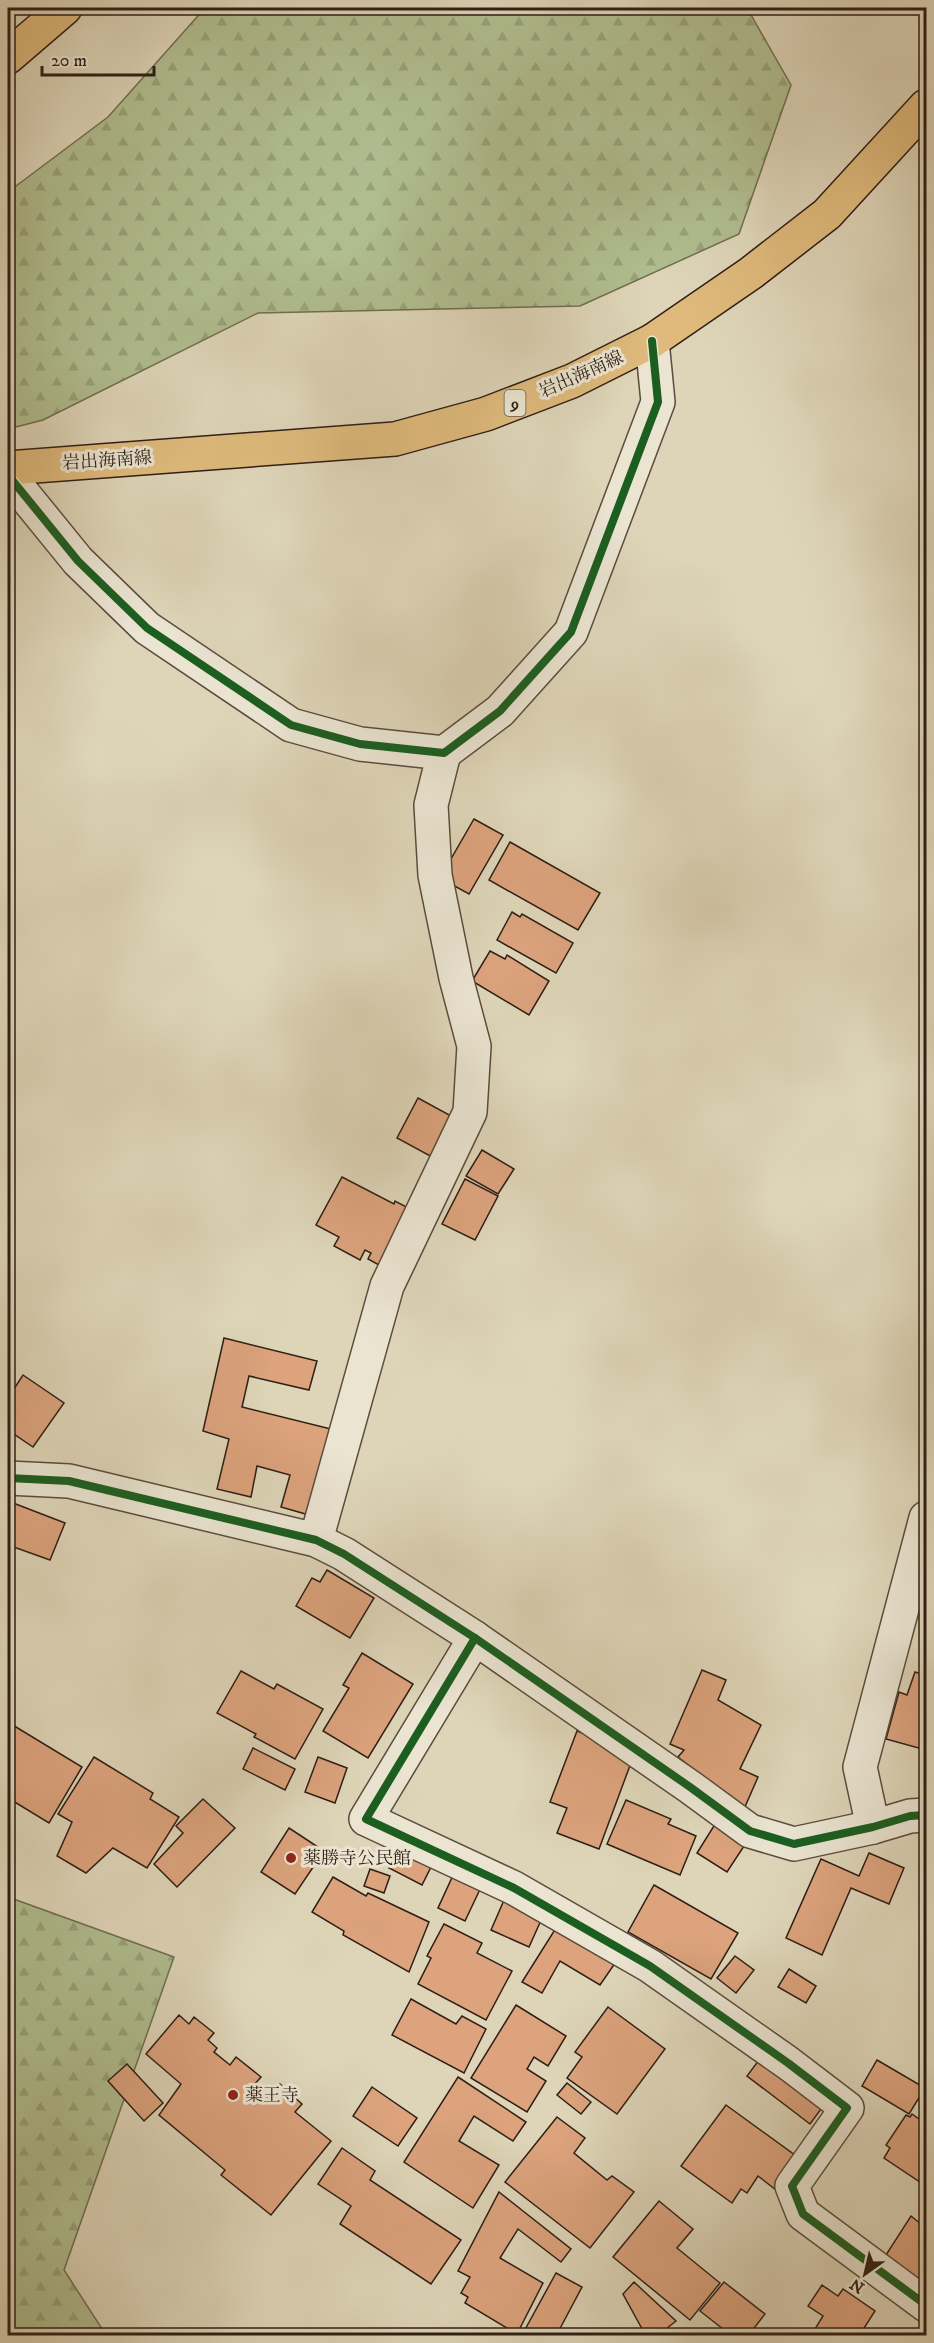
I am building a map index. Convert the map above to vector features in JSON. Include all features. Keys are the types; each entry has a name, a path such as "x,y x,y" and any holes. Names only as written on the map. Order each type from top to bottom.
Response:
{"main road":[{"path":"8,57 64,8"},
{"name":"岩出海南線","path":"8,468 396,439 496,410 572,381 652,341 751,273 827,214 927,106"}],"street":[{"path":"316,1540 387,1286 470,1112 474,1046 456,978 435,875 431,805 444,753 500,711 571,632 658,402 652,341"},
{"path":"8,475 78,561 147,628 291,725 360,744 444,753"},
{"path":"8,1478 69,1481 316,1540 344,1554 475,1638 750,1831 794,1844 873,1827 910,1816 927,1815"},
{"path":"873,1827 860,1767 927,1518"},
{"path":"475,1638 366,1819 514,1888 650,1966 788,2063 847,2108 792,2186 803,2214 927,2305"}],"green space":[{"path":"205,8 747,8 791,85 739,234 580,306 258,313 43,420 8,429 8,192 108,117"},
{"path":"8,1897 174,1957 64,2270 106,2335 8,2335"}],"building":[{"path":"474,819 503,835 469,894 440,878"},
{"path":"510,842 600,893 578,930 489,880"},
{"path":"512,912 520,917 522,914 573,943 556,973 497,940"},
{"path":"490,951 505,959 507,955 549,981 529,1015 472,981"},
{"path":"418,1098 453,1117 432,1157 397,1138"},
{"path":"482,1150 514,1169 498,1194 466,1176"},
{"path":"342,1177 394,1204 395,1201 418,1213 388,1270 368,1259 371,1253 365,1250 360,1260 334,1246 339,1237 316,1225"},
{"path":"465,1179 498,1196 475,1240 442,1224"},
{"path":"224,1338 317,1361 309,1390 249,1376 242,1407 331,1429 309,1515 281,1507 290,1475 257,1466 251,1497 217,1489 229,1439 203,1431"},
{"path":"23,1375 64,1403 33,1447 8,1430 8,1398"},
{"path":"8,1501 65,1523 50,1560 8,1545"},
{"path":"327,1570 374,1598 350,1638 296,1606 312,1578 320,1582"},
{"path":"362,1653 413,1684 368,1758 323,1731 349,1688 343,1685"},
{"path":"702,1670 726,1680 718,1700 761,1725 740,1769 758,1777 744,1809 678,1757 684,1750 670,1744"},
{"path":"241,1671 274,1689 277,1684 323,1709 295,1759 254,1737 256,1734 217,1713"},
{"path":"915,1672 926,1675 926,1750 886,1739 899,1692 907,1695"},
{"path":"11,1724 82,1767 49,1823 8,1798 8,1731"},
{"path":"577,1731 635,1752 599,1849 557,1833 567,1808 550,1802"},
{"path":"253,1748 295,1769 285,1790 243,1769"},
{"path":"94,1757 153,1793 150,1799 179,1817 147,1868 113,1848 86,1873 57,1856 72,1822 58,1814"},
{"path":"318,1757 347,1768 335,1803 305,1792"},
{"path":"203,1799 235,1828 177,1887 154,1864 183,1833 176,1826"},
{"path":"626,1800 671,1819 668,1824 696,1836 680,1875 607,1844"},
{"path":"717,1821 748,1840 727,1872 697,1853"},
{"path":"289,1828 324,1851 295,1894 261,1872"},
{"path":"398,1850 431,1867 422,1885 389,1868"},
{"path":"869,1853 904,1868 889,1904 851,1888 822,1955 786,1938 821,1859 859,1876"},
{"path":"370,1869 390,1876 384,1893 364,1886"},
{"path":"455,1871 483,1883 465,1921 438,1908"},
{"path":"333,1877 366,1896 368,1893 429,1922 409,1972 343,1935 344,1931 312,1912"},
{"path":"654,1885 738,1933 711,1979 628,1932"},
{"path":"508,1891 547,1907 529,1947 491,1930"},
{"path":"561,1920 620,1956 600,1985 560,1961 542,1993 522,1982"},
{"path":"444,1924 482,1943 477,1953 512,1971 486,2020 418,1984 431,1958 427,1956"},
{"path":"735,1956 754,1970 736,1993 717,1978"},
{"path":"789,1969 816,1986 806,2003 778,1987"},
{"path":"411,1999 456,2024 462,2016 486,2029 464,2073 392,2035"},
{"path":"516,2005 566,2036 548,2066 534,2057 527,2069 546,2081 527,2112 471,2078"},
{"path":"608,2007 665,2049 617,2114 567,2078 582,2057 575,2052"},
{"path":"179,2015 189,2024 194,2017 214,2033 208,2040 217,2048 214,2052 230,2065 236,2057 261,2077 253,2086 268,2098 280,2084 302,2104 295,2112 331,2141 271,2215 221,2175 225,2170 159,2115 181,2084 146,2054"},
{"path":"771,2044 835,2090 810,2124 747,2076"},
{"path":"877,2060 925,2088 909,2114 862,2086"},
{"path":"127,2064 163,2103 144,2121 108,2081"},
{"path":"458,2077 526,2122 513,2141 474,2116 459,2141 499,2165 473,2208 404,2162"},
{"path":"567,2083 591,2102 581,2114 557,2095"},
{"path":"372,2087 417,2118 398,2146 353,2116"},
{"path":"726,2105 799,2158 776,2190 758,2176 747,2193 741,2189 732,2203 681,2166"},
{"path":"912,2114 926,2124 926,2186 884,2158 890,2148 886,2145 906,2115 910,2117"},
{"path":"557,2117 585,2138 574,2153 607,2180 612,2176 634,2192 590,2248 505,2182"},
{"path":"342,2148 375,2171 370,2180 461,2240 431,2284 340,2224 351,2206 318,2184"},
{"path":"499,2192 571,2249 561,2262 518,2229 500,2258 543,2283 517,2334 465,2303 468,2297 461,2293 470,2277 458,2271"},
{"path":"659,2201 693,2229 677,2248 720,2283 690,2320 613,2257"},
{"path":"911,2216 926,2228 926,2289 884,2258"},
{"path":"556,2273 582,2287 556,2336 522,2335"},
{"path":"634,2282 676,2321 657,2336 646,2336 623,2294"},
{"path":"724,2282 765,2314 748,2336 732,2336 700,2311"},
{"path":"822,2285 838,2296 843,2289 875,2311 859,2336 824,2336 815,2329 823,2316 808,2306"},
{"path":"926,2322 926,2336 917,2336"}],"cycle path":[{"path":"8,475 78,561 147,628 291,725 360,744 444,753 500,711 571,632 658,402 652,341"},
{"path":"8,1478 69,1481 316,1540 344,1554 475,1638 750,1831 794,1844 873,1827 910,1816 926,1815"},
{"path":"475,1638 366,1819 514,1888 650,1966 788,2063 847,2108 792,2186 803,2214 926,2305"}],"place":[{"name":"薬勝寺公民館","path":"291,1858"},
{"name":"薬王寺","path":"233,2095"}]}
